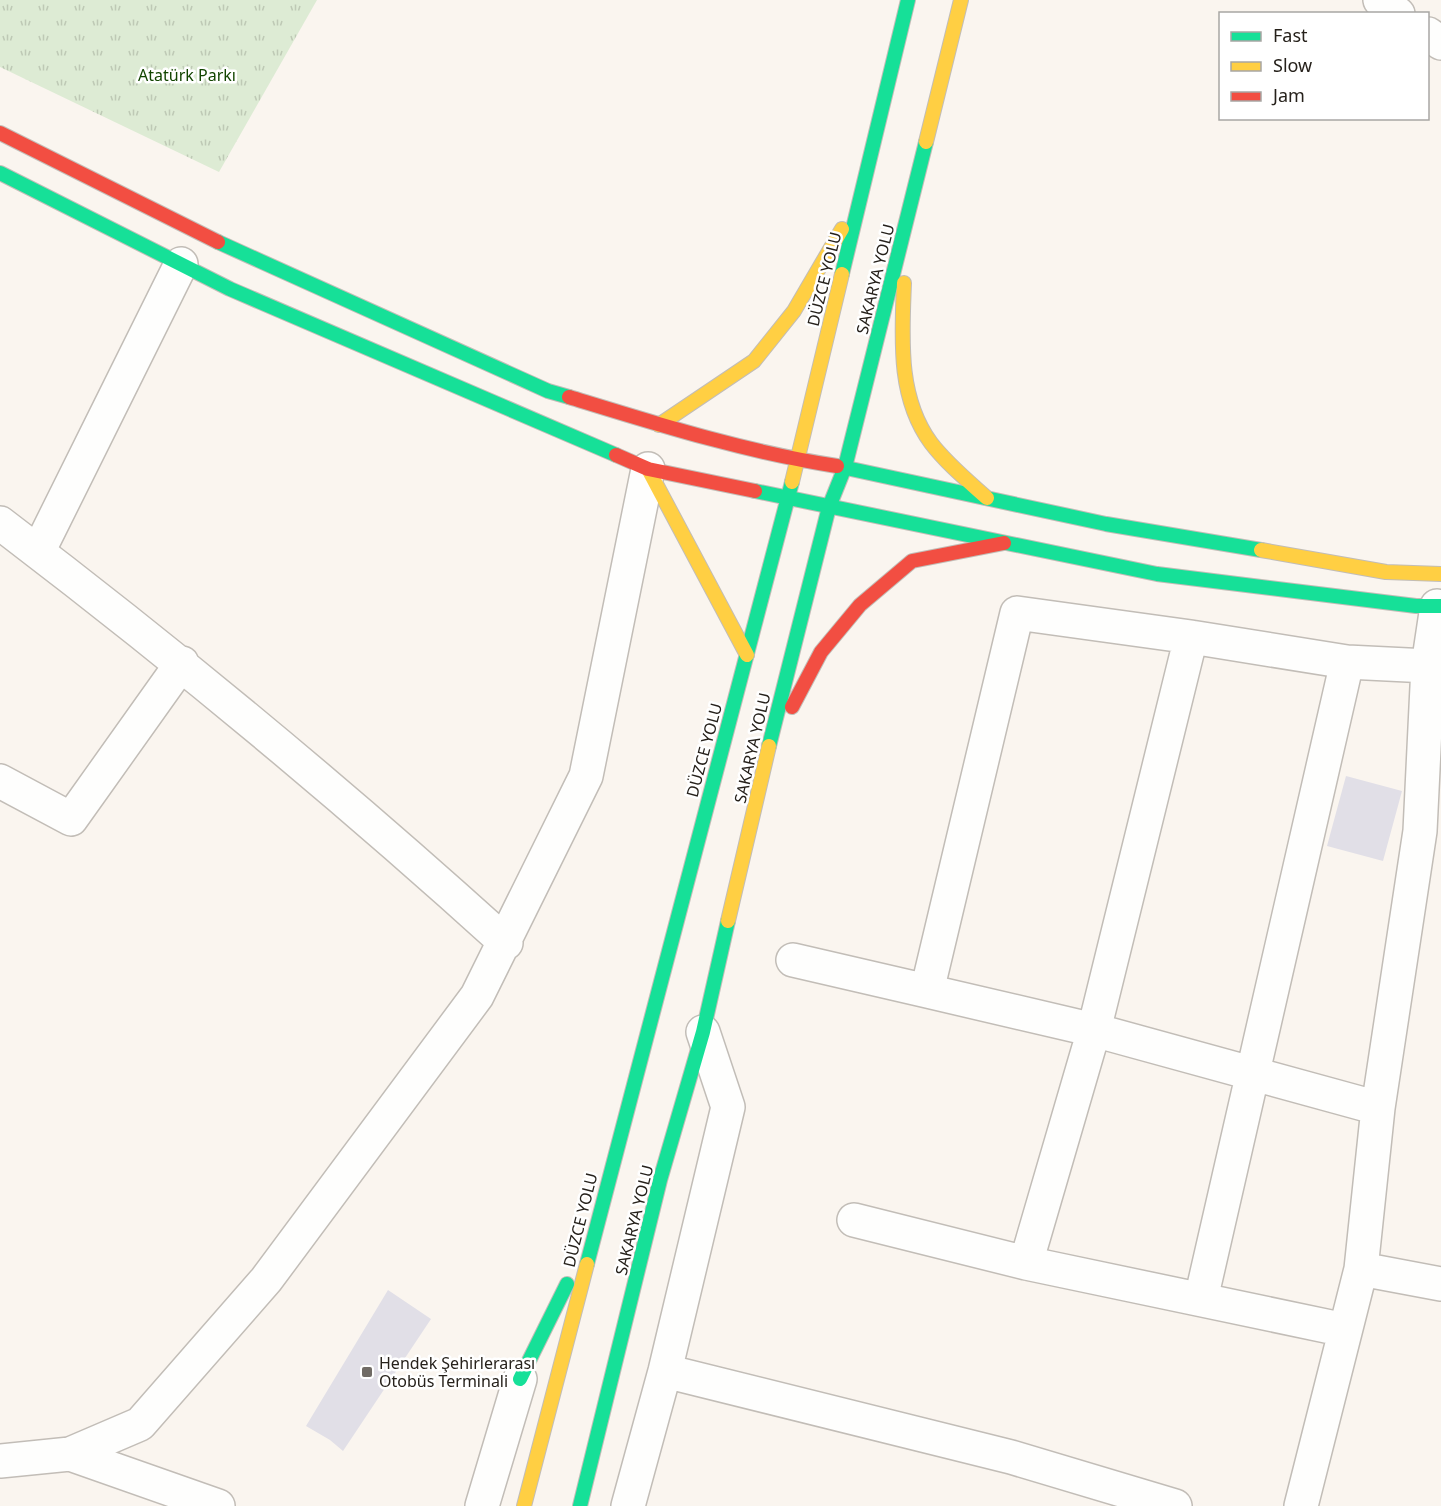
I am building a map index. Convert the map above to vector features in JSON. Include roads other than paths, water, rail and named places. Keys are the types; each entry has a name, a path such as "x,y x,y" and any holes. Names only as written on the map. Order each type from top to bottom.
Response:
{"main road":[{"name":"DÜZCE YOLU","path":"524,1506 788,498 908,0"},
{"name":"SAKARYA YOLU","path":"580,1506 660,1180 703,1032 767,754 829,507 845,467 961,0"},
{"path":"0,133 216,242 548,392 660,425 797,460 845,467 1106,524 1386,572 1441,574"},
{"path":"0,173 230,289 648,469 1157,574 1416,606 1439,606"},
{"path":"660,425 754,361 794,311 860,199"},
{"path":"906,224 903,370 919,424 946,460 987,498"},
{"path":"648,469 747,655"},
{"path":"767,754 820,652 860,605 912,561 1004,543"},
{"path":"520,1379 595,1228"}],"street":[{"path":"1380,0 1395,12"},
{"path":"39,552 181,264"},
{"path":"0,1461 70,1454 140,1424 266,1280 477,996 506,943 586,776 648,469"},
{"path":"0,523 182,663 391,838 506,943"},
{"path":"1301,1506 1361,1269 1378,1108 1420,831 1428,666 1439,606"},
{"path":"927,991 1017,613 1191,637 1347,662 1428,666"},
{"path":"1026,1263 1094,1030 1191,637"},
{"path":"1201,1299 1347,662"},
{"path":"0,781 71,819 182,663"},
{"path":"793,960 1094,1030 1378,1108"},
{"path":"628,1506 665,1371 728,1107 703,1032"},
{"path":"854,1220 1026,1263 1345,1330"},
{"path":"1361,1269 1441,1284"},
{"path":"665,1371 1011,1457 1175,1506"},
{"path":"482,1506 520,1379"},
{"path":"70,1454 218,1506"}],"place":[{"name":"Hendek Şehirlerarası Otobüs Terminali","path":"367,1372"}],"park label":[{"name":"Atatürk Parkı","path":"187,75"}]}
